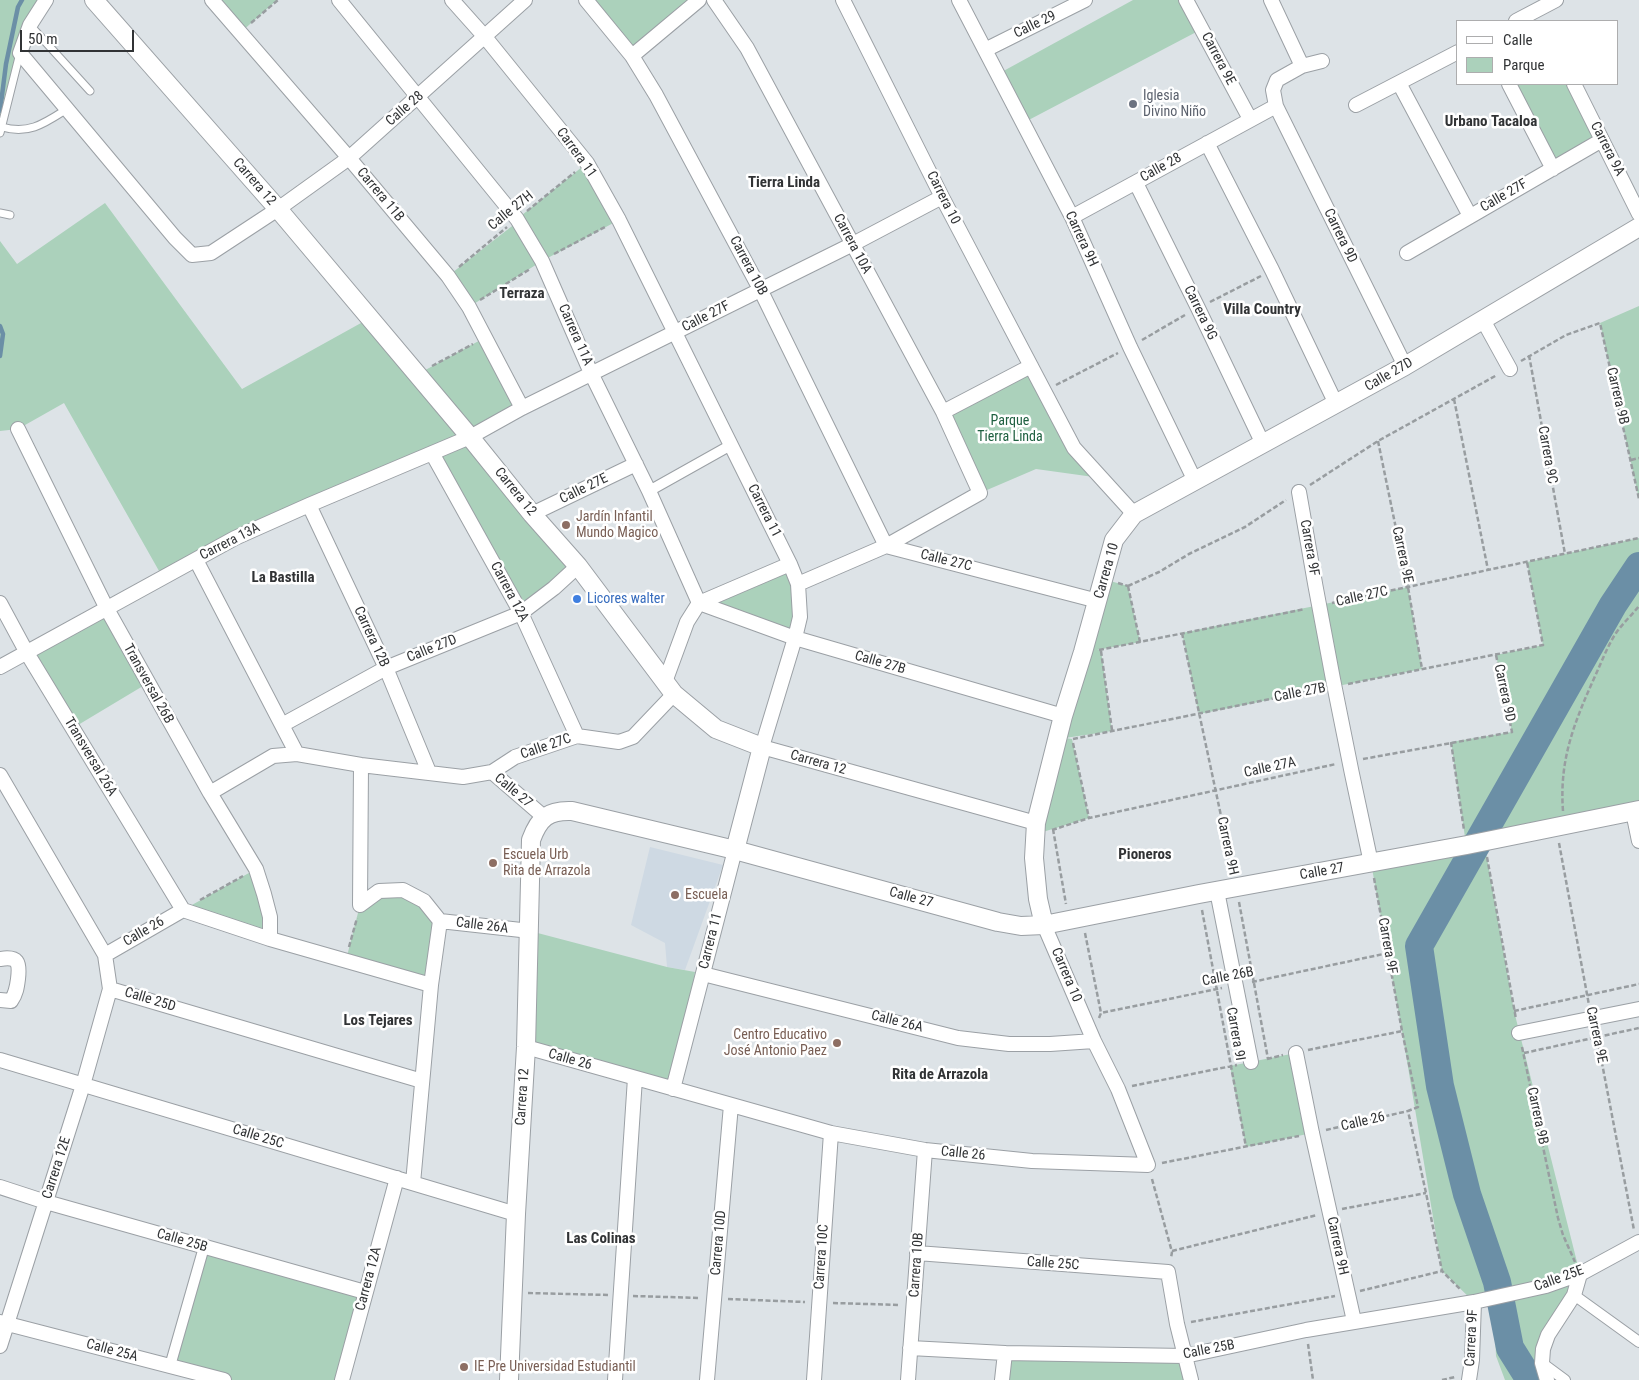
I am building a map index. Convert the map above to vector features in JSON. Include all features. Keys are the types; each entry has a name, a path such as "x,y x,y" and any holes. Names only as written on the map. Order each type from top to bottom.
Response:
{"street":[{"path":"46,0 30,25 20,53 67,109"},
{"name":"Carrera 12","path":"94,0 278,209 470,436 532,514 578,566 669,688 716,729 762,747 1036,828"},
{"name":"Carrera 11B","path":"212,0 448,276 486,337 522,408"},
{"name":"Carrera 11A","path":"339,0 419,96 517,219 542,261 591,373 649,491 699,603"},
{"name":"Carrera 11","path":"452,0 586,163 619,220 790,564 798,584 800,618 762,747 673,1089"},
{"name":"Calle 28","path":"67,109 175,238 192,255 211,253 278,209 349,158 525,0"},
{"name":"Carrera 10B","path":"586,0 632,56 656,94 760,289 886,546"},
{"path":"632,56 698,0"},
{"name":"Carrera 10A","path":"714,0 747,48 853,244 943,412 980,493 886,546"},
{"name":"Carrera 10","path":"843,0 942,197 1074,448 1134,514 1114,540 1098,601 1063,716 1065,739 1036,828 1034,858 1038,899 1044,925 1094,1041 1118,1089 1148,1165"},
{"name":"Carrera 9H","path":"960,0 1072,217 1130,347 1195,481"},
{"name":"Calle 29","path":"985,50 1085,0"},
{"name":"Carrera 9E","path":"1186,0 1250,119"},
{"path":"1271,0 1302,66"},
{"path":"1520,20 1540,15 1556,0"},
{"path":"1356,105 1456,53"},
{"path":"1276,106 1274,90 1277,80 1302,66 1322,61"},
{"path":"1399,83 1470,216"},
{"path":"1510,85 1553,168"},
{"name":"Carrera 9A","path":"1574,85 1639,214"},
{"name":"Calle 28","path":"1072,217 1276,106"},
{"name":"Carrera 9D","path":"1276,106 1405,366"},
{"name":"Calle 27F","path":"1408,253 1602,140"},
{"path":"1207,143 1272,270 1336,404"},
{"name":"Carrera 9G","path":"1136,183 1263,444"},
{"name":"Calle 27F","path":"470,436 591,373 853,244 942,197"},
{"name":"Calle 27D","path":"1134,514 1405,366 1639,227"},
{"path":"1483,320 1510,369"},
{"path":"943,412 1031,366"},
{"name":"Transversal 26B","path":"18,429 106,609 210,793 256,869 270,917 270,939"},
{"name":"Carrera 13A","path":"0,668 235,538 470,436"},
{"path":"649,491 731,445"},
{"name":"Carrera 12A","path":"432,453 521,613 577,736"},
{"name":"Calle 27E","path":"532,514 636,464"},
{"name":"Carrera 9F","path":"1299,492 1318,606 1371,863"},
{"name":"Carrera 12B","path":"309,505 386,668 428,772"},
{"path":"798,584 886,546"},
{"name":"Calle 27C","path":"886,546 1098,601"},
{"path":"196,560 297,754"},
{"path":"669,688 686,622 699,603 790,564"},
{"name":"Calle 27D","path":"282,725 386,668 521,613 554,588 578,566"},
{"name":"Transversal 26A","path":"0,603 27,652 183,910"},
{"name":"Calle 27B","path":"699,603 795,638 1063,716"},
{"name":"Calle 27C","path":"492,772 515,757 577,736 619,742 633,738 669,688"},
{"name":"Calle 27","path":"210,793 273,756 297,754 361,765 463,777 492,772 544,817 558,810 572,811 735,850 998,922 1021,926 1044,925 1636,811"},
{"path":"360,905 361,765"},
{"name":"Calle 25D","path":"0,775 105,955 110,989 422,1081"},
{"path":"1636,811 1639,840"},
{"name":"Carrera 12","path":"509,1380 526,1047 531,840 535,828 544,817"},
{"name":"Calle 26A","path":"360,905 380,891 403,890 424,901 440,921 530,931"},
{"path":"1217,891 1251,1062"},
{"path":"183,910 270,939 431,985"},
{"name":"Calle 26","path":"105,955 183,910"},
{"path":"413,1183 431,985 440,921"},
{"path":"0,958 10,957 16,960 20,966 16,994 11,1001 0,1000"},
{"name":"Calle 26A","path":"703,974 958,1038 1009,1044 1094,1041"},
{"name":"Carrera 12E","path":"0,1346 4,1323 84,1085 110,989"},
{"path":"1519,1034 1639,1009"},
{"name":"Calle 26","path":"526,1047 831,1133 925,1150 1032,1161 1148,1165"},
{"name":"Carrera 9H","path":"1296,1053 1354,1321"},
{"name":"Calle 25C","path":"0,1060 516,1214"},
{"path":"615,1380 635,1078"},
{"name":"Carrera 10D","path":"707,1380 731,1105"},
{"name":"Carrera 10C","path":"814,1380 831,1133"},
{"name":"Carrera 10B","path":"908,1380 925,1150"},
{"name":"Carrera 12A","path":"342,1380 396,1178"},
{"name":"Calle 25B","path":"0,1186 46,1202 365,1292"},
{"name":"Calle 25E","path":"1477,1302 1546,1286 1580,1274 1638,1242"},
{"path":"170,1366 204,1247"},
{"name":"Calle 25C","path":"917,1253 1168,1272"},
{"path":"1168,1272 1177,1324 1191,1380"},
{"path":"1548,1380 1542,1363 1543,1349 1548,1336 1574,1295 1580,1274"},
{"path":"1574,1295 1639,1342"},
{"name":"Carrera 9F","path":"1469,1380 1477,1302"},
{"name":"Calle 25B","path":"910,1348 1005,1353 1185,1356 1354,1321 1477,1302"},
{"name":"Calle 25A","path":"4,1323 224,1380"},
{"path":"1002,1380 1005,1353"},
{"path":"1542,1363 1565,1380"}],"lane":[{"path":"30,25 90,91"},
{"path":"20,53 1,130 14,131 41,126 67,109"},
{"path":"0,213 10,215"}],"path":[{"path":"240,32 278,0"},
{"name":"Calle 27H","path":"448,276 586,163"},
{"path":"1043,391 1130,347 1198,308 1272,270"},
{"name":"Carrera 9B","path":"1529,355 1566,335 1600,323 1639,499"},
{"path":"418,374 486,337"},
{"path":"1140,642 1128,586 1246,527 1378,441 1510,369 1529,355"},
{"name":"Carrera 9C","path":"1529,355 1565,554"},
{"path":"1454,399 1488,570"},
{"name":"Carrera 9E","path":"1378,441 1408,587 1422,669"},
{"path":"1631,460 1639,458"},
{"name":"Calle 27C","path":"1083,652 1182,634 1639,538"},
{"name":"Calle 27B","path":"1065,739 1543,645 1527,562"},
{"name":"Carrera 9E","path":"1638,1242 1587,995 1560,826 1564,763 1571,735 1581,708 1616,633 1639,606"},
{"name":"Carrera 9H","path":"1182,634 1236,888 1268,1058"},
{"path":"1101,650 1112,731"},
{"name":"Carrera 9D","path":"1496,654 1512,732"},
{"name":"Calle 27A","path":"1036,828 1053,830 1089,818 1349,761 1512,732"},
{"path":"1065,739 1089,818"},
{"path":"1451,742 1476,843"},
{"path":"1053,830 1100,1013 1094,1041"},
{"name":"Carrera 9B","path":"1476,843 1524,1053 1558,1218 1563,1235 1580,1274"},
{"name":"Carrera 9F","path":"1371,863 1418,1107 1408,1112"},
{"path":"183,910 256,869"},
{"name":"Carrera 9I","path":"1199,894 1246,1148"},
{"path":"346,960 360,905"},
{"name":"Calle 26B","path":"1100,1013 1388,953"},
{"path":"1514,1011 1639,984"},
{"path":"1524,1053 1639,1028"},
{"path":"1177,1324 1237,1315 1347,1294 1442,1271 1408,1112"},
{"name":"Calle 26","path":"1148,1165 1246,1148 1408,1112"},
{"path":"1148,1165 1172,1252 1168,1272"},
{"path":"1172,1252 1330,1212 1426,1193"},
{"name":"Carrera 9F","path":"1442,1271 1477,1302"},
{"path":"1306,1330 1314,1380"}],"shaded area":[{"name":"Escuela","path":"650,847 723,865 685,970 667,967 665,943 631,925"}],"green space":[{"path":"0,0 47,0 30,25 0,121"},
{"path":"212,0 277,0 240,33"},
{"path":"586,0 699,0 632,56"},
{"path":"1133,0 1186,0 1202,29 1023,123 998,74"},
{"path":"1510,85 1572,85 1602,140 1553,169"},
{"path":"587,163 619,220 542,261 469,307 448,276 516,223 517,219"},
{"path":"105,203 242,389 370,318 418,374 486,337 522,408 471,436 578,566 521,613 431,453 163,578 64,403 18,429 0,431 0,241 17,264"},
{"path":"1639,306 1639,499 1600,323"},
{"name":"Parque Tierra Linda","path":"1031,366 1074,448 1101,478 1036,469 980,493 943,412"},
{"path":"1639,538 1639,810 1484,841 1514,1011 1580,1274 1543,1363 1565,1380 1505,1380 1496,1356 1494,1308 1474,1302 1442,1271 1402,1031 1371,863 1466,844 1451,742 1512,732 1496,655 1543,645 1527,562"},
{"path":"790,564 798,584 793,634 699,603"},
{"path":"1103,579 1128,586 1140,642 1097,650 1101,650 1112,731 1065,738 1072,739 1089,818 1036,834"},
{"path":"1408,587 1422,669 1199,714 1182,633"},
{"path":"107,609 148,683 73,728 27,653"},
{"path":"256,869 270,939 183,910"},
{"path":"403,890 440,921 431,985 346,960 360,905"},
{"path":"530,931 667,967 695,972 673,1089 526,1047"},
{"path":"1296,1053 1312,1133 1246,1147 1230,1066"},
{"path":"204,1247 365,1292 342,1380 224,1380 170,1366"},
{"path":"1005,1353 1185,1356 1191,1380 1002,1380"}],"waterway":[{"path":"0,111 6,64 18,7 22,0"},
{"path":"0,326 3,334 0,356"},
{"path":"1530,1380 1510,1348 1497,1282 1467,1194 1440,1086 1419,946 1613,605 1639,566"}],"place":[{"name":"Iglesia Divino Niño","path":"1133,104"},
{"name":"Jardín Infantil Mundo Magico","path":"566,525"},
{"name":"Licores walter","path":"577,599"},
{"name":"Escuela Urb Rita de Arrazola","path":"493,863"},
{"name":"Escuela","path":"675,895"},
{"name":"Centro Educativo José Antonio Paez","path":"837,1043"},
{"name":"IE Pre Universidad Estudiantil","path":"464,1367"}],"district":[{"name":"Urbano Tacaloa","path":"1491,122"},
{"name":"Tierra Linda","path":"784,183"},
{"name":"Terraza","path":"522,294"},
{"name":"Villa Country","path":"1262,310"},
{"name":"La Bastilla","path":"283,578"},
{"name":"Pioneros","path":"1145,855"},
{"name":"Los Tejares","path":"378,1021"},
{"name":"Rita de Arrazola","path":"940,1075"},
{"name":"Las Colinas","path":"601,1239"}]}
